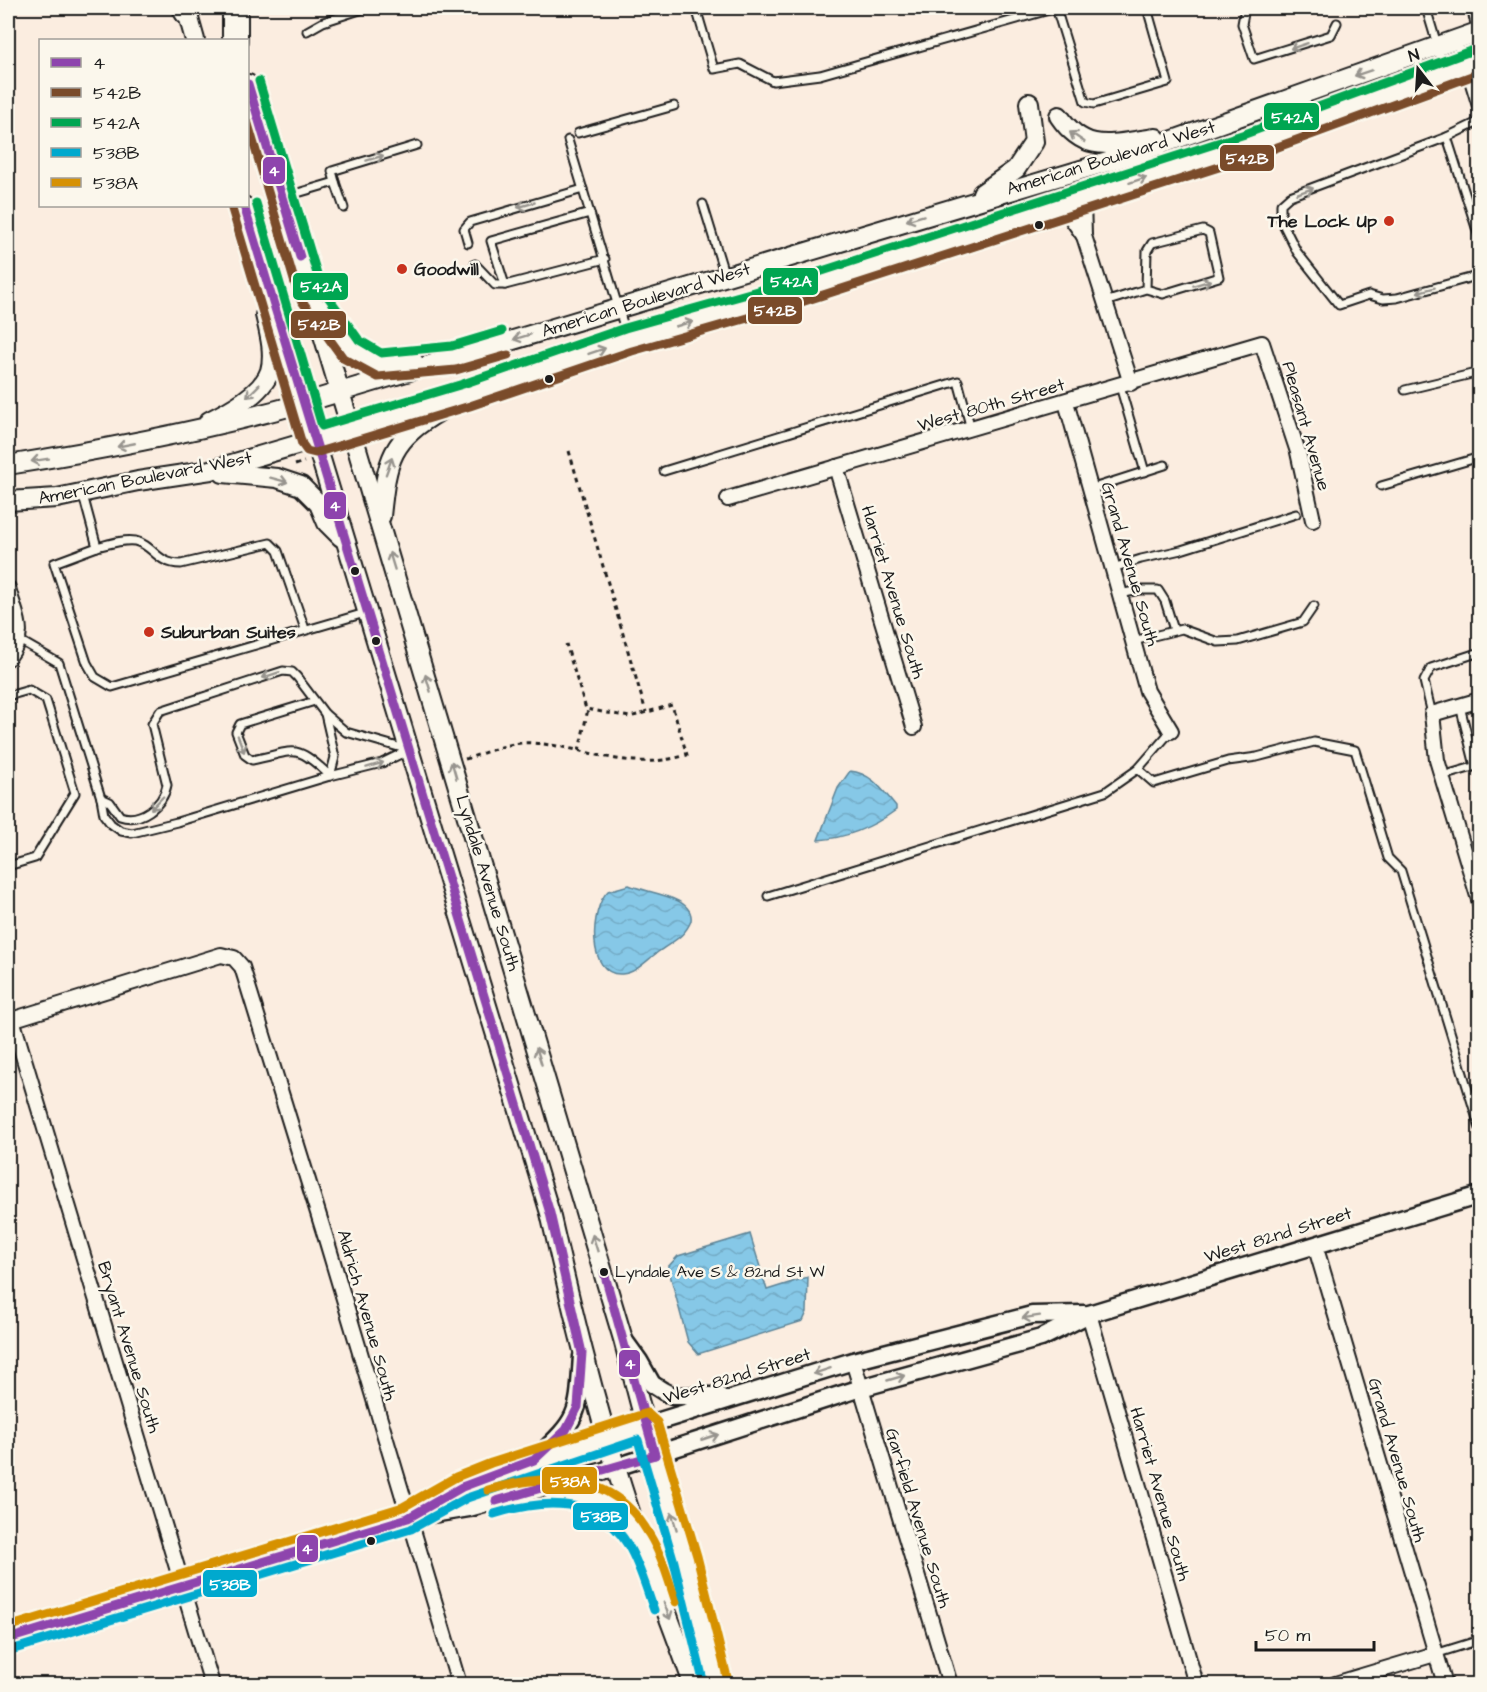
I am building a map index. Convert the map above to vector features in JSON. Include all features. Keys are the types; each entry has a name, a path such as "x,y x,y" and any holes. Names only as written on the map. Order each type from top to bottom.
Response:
{"highway":[{"path":"235,8 235,39"}],"main road":[{"path":"226,8 235,39"},
{"path":"186,9 195,39"},
{"name":"American Boulevard West","path":"8,465 128,445 303,403 1134,154 1456,40 1479,34"},
{"name":"American Boulevard West","path":"8,501 57,498 248,461 467,395 628,340 782,296 1259,142 1472,63"},
{"name":"Lyndale Avenue South","path":"249,87 623,1339 686,1558 716,1684"},
{"path":"971,201 1016,169 1034,142 1029,103"},
{"path":"1059,116 1070,133 1087,144 1196,132"},
{"name":"Lyndale Avenue South","path":"244,207 550,1213 582,1353 616,1467 638,1537 693,1684"},
{"path":"179,434 226,413 254,393 270,372 272,343 265,312 266,277"},
{"path":"310,292 351,349 378,365 454,358"},
{"path":"381,524 386,473 398,442 420,423 467,395"},
{"path":"200,471 277,478 301,486 319,504 327,522 345,541"}],"street":[{"path":"1083,198 1084,236 1105,302 1126,384"},
{"path":"1062,205 1084,236"},
{"name":"West 80th Street","path":"729,499 1262,343"},
{"name":"Pleasant Avenue","path":"1262,343 1298,452 1313,520"},
{"name":"Grand Avenue South","path":"1066,402 1148,691 1171,731"},
{"name":"Harriet Avenue South","path":"836,468 914,728"},
{"path":"8,588 21,634 19,643 8,658"},
{"path":"1479,700 1432,714 1433,738 1442,776 1479,903"},
{"name":"Aldrich Avenue South","path":"10,1020 221,955 234,958 242,967 459,1684"},
{"name":"Bryant Avenue South","path":"10,1020 212,1684"},
{"name":"West 82nd Street","path":"8,1639 408,1518 469,1508 616,1467 861,1388 1041,1338 1089,1314 1479,1195"},
{"name":"Grand Avenue South","path":"1315,1245 1445,1684"},
{"name":"Harriet Avenue South","path":"1089,1314 1196,1684"},
{"name":"West 82nd Street","path":"408,1518 462,1487 534,1460 853,1361 1032,1315 1089,1314"},
{"path":"623,1339 651,1383 673,1396 747,1395"},
{"path":"534,1460 566,1430 578,1407 582,1353"},
{"name":"Garfield Avenue South","path":"853,1361 950,1684"},
{"path":"535,1491 575,1493 598,1499 619,1516 638,1537"},
{"path":"1339,1684 1436,1654"}],"lane":[{"path":"307,31 323,22 366,8"},
{"path":"696,8 714,69 740,64 773,81 820,75 1056,8 1085,102 1094,104 1168,82 1147,8"},
{"path":"1245,8 1242,24 1254,59 1331,35 1337,23"},
{"path":"1426,8 1446,73"},
{"path":"1471,8 1479,34"},
{"path":"1456,40 1472,63 1479,120 1448,137 1290,196 1281,204 1281,220 1297,252 1339,305 1369,296 1383,299 1397,298 1473,277 1479,270"},
{"path":"578,132 674,106"},
{"path":"1448,137 1479,240"},
{"path":"568,140 628,340"},
{"path":"344,208 332,171 417,145"},
{"path":"282,197 335,182"},
{"path":"468,243 464,229 470,222 582,189"},
{"path":"703,204 725,277"},
{"path":"505,285 491,242 590,213"},
{"path":"1105,302 1146,289 1163,294 1219,277 1209,233 1203,230 1152,243 1147,251 1146,289"},
{"path":"475,264 495,285 505,285 605,259"},
{"path":"1405,390 1479,372"},
{"path":"664,471 957,381 971,429"},
{"path":"1126,384 1145,471"},
{"path":"1381,486 1479,457"},
{"path":"1090,489 1165,465"},
{"path":"82,492 97,548"},
{"path":"1113,568 1181,550 1296,514"},
{"path":"305,629 278,551 270,543 251,545 181,564 170,564 159,559 144,544 125,540 54,563 87,663 95,677 112,687 305,629 367,613"},
{"path":"1120,594 1158,590 1165,601 1174,630"},
{"path":"1133,641 1182,629 1218,642 1238,641 1303,622 1314,606"},
{"path":"19,643 59,663 101,798 104,815 121,831 132,833 177,822 330,776 382,763 409,750"},
{"path":"1432,714 1424,681 1431,668 1479,652"},
{"path":"101,798 110,802 120,816 133,818 142,816 163,796 167,785 152,724 160,711 283,671 292,672 325,714 346,732 409,750"},
{"path":"8,696 29,690 46,700 75,793 35,858 8,866"},
{"path":"315,701 242,723 236,732 248,759 291,750 299,751 330,776"},
{"path":"1442,776 1477,766 1460,706"},
{"path":"325,714 335,757 330,776"},
{"path":"768,897 1083,801 1113,788 1138,769 1171,731"},
{"path":"1138,769 1154,783 1228,760 1257,757 1314,742 1355,750 1388,858 1401,871 1479,1129"},
{"path":"1436,1654 1479,1640"}],"path":[{"path":"569,451 646,712"},
{"path":"295,465 304,462"},
{"path":"452,763 514,744 530,742 642,763 687,755 672,705 630,717 586,708 566,644"},
{"path":"579,752 588,709"}],"water":[{"path":"850,771 858,772 871,779 896,806 896,810 859,831 818,840 838,788"},
{"path":"629,885 678,901 690,913 691,921 685,932 677,939 637,969 622,974 610,972 602,965 597,954 595,926 602,900 608,891"},
{"path":"750,1234 767,1290 808,1277 807,1312 803,1321 698,1354 688,1342 668,1267 678,1256"}],"transit line":[{"name":"542A","path":"256,203 322,426 463,384 625,328 779,285 1245,134 1476,49"},
{"name":"542B","path":"232,209 302,444 307,451 315,453 470,406 632,351 786,307 1253,156 1480,73"},
{"name":"542A","path":"259,81 321,287 359,340 381,353 452,346 502,331"},
{"name":"4","path":"249,87 300,257"},
{"name":"542B","path":"249,127 299,297 343,358 378,377 456,370 508,355"},
{"name":"4","path":"8,1639 408,1518 462,1487 534,1460 566,1430 578,1407 582,1353 550,1213 244,207"},
{"name":"4","path":"604,1272 655,1455"},
{"name":"538A","path":"8,1627 403,1507 456,1477 491,1463 647,1413 657,1422 697,1556 728,1681"},
{"name":"538B","path":"11,1650 411,1529 467,1498 638,1440 674,1562 704,1684"},
{"name":"4","path":"496,1501 655,1455"},
{"name":"538A","path":"488,1490 534,1480 556,1479 598,1488 617,1498 634,1513 654,1542 676,1602"},
{"name":"538B","path":"494,1514 531,1505 550,1504 585,1509 601,1517 616,1529 628,1545 654,1610"}],"place":[{"name":"The Lock Up","path":"1389,221"},
{"name":"Goodwill","path":"402,269"},
{"name":"Suburban Suites","path":"149,632"},
{"name":"Lyndale Ave S & 82nd St W","path":"604,1272"}]}
